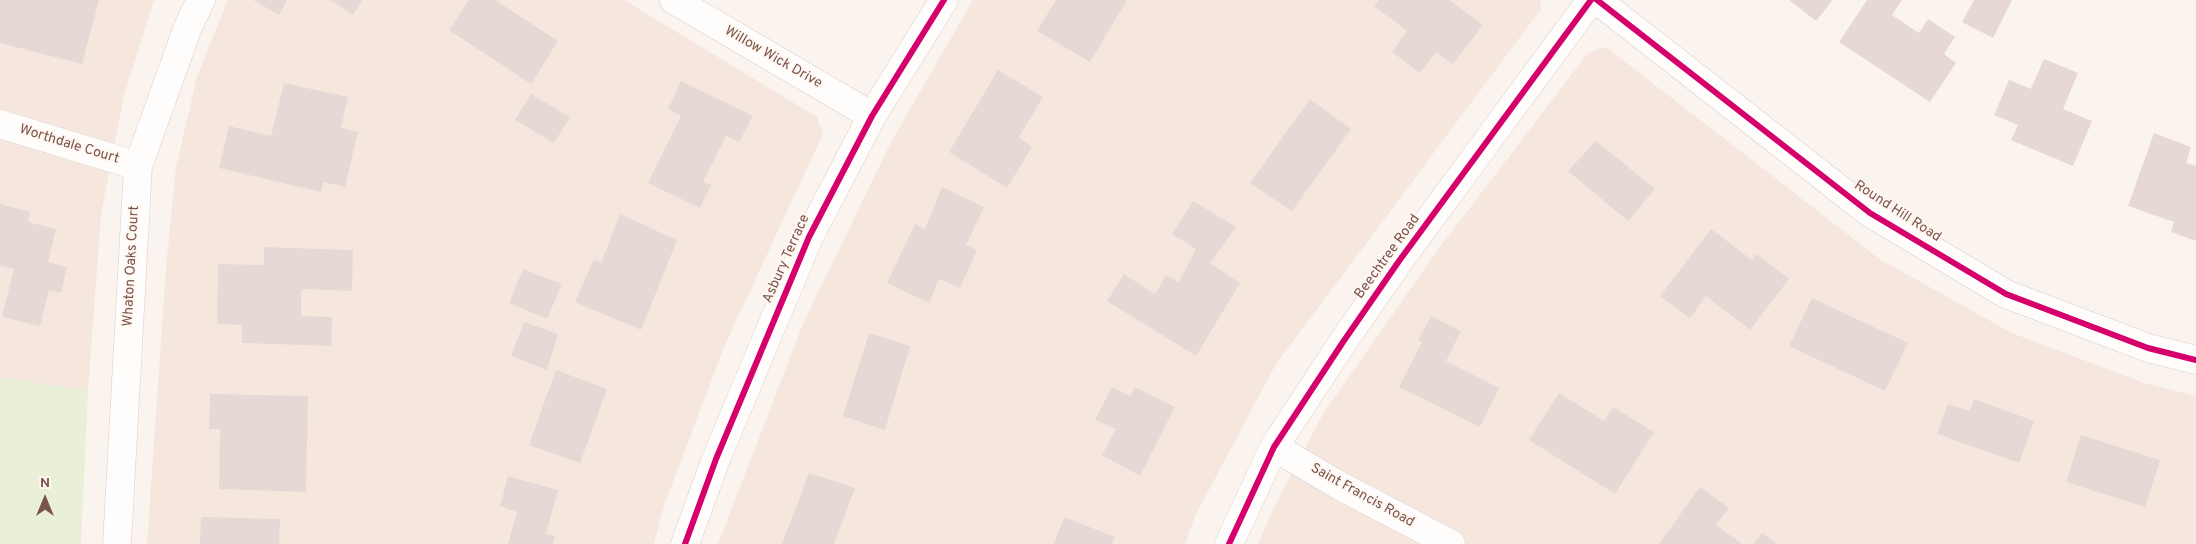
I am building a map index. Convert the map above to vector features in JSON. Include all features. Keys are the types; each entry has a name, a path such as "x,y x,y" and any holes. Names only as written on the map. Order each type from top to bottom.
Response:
{"street":[{"name":"Whaton Oaks Court","path":"116,544 138,166 188,27 201,0"},
{"name":"Willow Wick Drive","path":"674,0 872,116"},
{"name":"Asbury Terrace","path":"685,544 716,459 809,237 872,116 944,0"},
{"name":"Beechtree Road","path":"1230,544 1274,447 1343,342 1399,261 1591,0"},
{"name":"Round Hill Road","path":"1597,0 1870,213 2006,294 2148,348 2196,360"},
{"name":"Worthdale Court","path":"0,124 138,166"},
{"name":"Saint Francis Road","path":"1274,447 1342,487 1451,544"}],"shaded area":[{"path":"0,0 154,0 124,96 101,215 88,391 0,377"},
{"path":"228,0 624,0 817,117 823,134 724,347 664,506 654,544 147,544 166,268 176,167 197,77"},
{"path":"973,0 1540,0 1541,9 1276,364 1195,516 1185,544 718,544 803,324 891,142"},
{"path":"1606,47 1881,260 2012,333 2144,383 2196,396 2196,544 1258,544 1274,507 1323,414 1437,251 1588,53"}],"green space":[{"path":"0,377 88,391 81,544 0,544"}],"building":[{"path":"0,0 99,0 82,64 0,43"},
{"path":"253,0 287,0 279,15"},
{"path":"330,0 362,0 353,15"},
{"path":"469,0 495,0 558,41 531,84 449,30"},
{"path":"1056,0 1127,0 1090,62 1037,31"},
{"path":"1379,0 1449,0 1483,25 1453,64 1436,52 1420,73 1392,52 1407,31 1374,6"},
{"path":"1789,0 1833,0 1816,21"},
{"path":"1867,0 1902,0 1892,15 1919,33 1928,19 1955,37 1944,54 1956,63 1930,102 1839,42"},
{"path":"1974,0 2012,0 1993,38 1962,22"},
{"path":"2044,59 2078,73 2063,109 2092,121 2073,166 2011,140 2018,125 1994,115 2009,80 2031,89"},
{"path":"998,70 1043,97 1019,137 1032,147 1007,188 949,152"},
{"path":"681,81 753,116 739,142 726,136 703,182 711,185 700,208 648,183 681,116 668,109"},
{"path":"284,83 348,97 341,128 358,132 345,187 323,182 321,192 219,168 229,126 271,136"},
{"path":"531,94 570,117 554,143 515,120"},
{"path":"1310,99 1351,129 1292,211 1250,183"},
{"path":"2154,133 2191,147 2186,163 2196,166 2196,241 2171,232 2174,222 2128,206"},
{"path":"1596,141 1655,189 1628,221 1568,171"},
{"path":"942,187 984,207 966,245 977,250 960,288 939,279 929,303 887,283 915,224 925,229"},
{"path":"1193,201 1236,227 1210,263 1240,283 1196,356 1107,301 1124,274 1155,294 1166,275 1179,282 1196,249 1172,234"},
{"path":"0,204 30,212 28,222 56,229 48,262 67,267 61,293 49,290 40,326 2,317 14,269 0,266"},
{"path":"620,214 677,240 641,330 575,302 594,259 601,263"},
{"path":"1711,229 1752,260 1757,254 1789,279 1750,330 1706,296 1690,318 1660,296"},
{"path":"264,247 353,250 352,291 301,289 301,316 332,317 331,346 242,343 242,325 217,324 218,264 264,265"},
{"path":"523,269 562,284 547,319 509,303"},
{"path":"1812,298 1908,343 1885,391 1789,346"},
{"path":"1431,316 1461,331 1446,361 1499,388 1480,427 1399,387 1422,342 1418,340"},
{"path":"524,322 558,334 547,370 511,356"},
{"path":"869,333 910,346 885,430 843,416"},
{"path":"556,370 607,389 580,463 529,445"},
{"path":"1112,387 1130,396 1135,387 1175,407 1140,476 1102,455 1116,429 1095,420"},
{"path":"1559,393 1604,421 1613,407 1654,432 1615,494 1529,440"},
{"path":"210,394 308,396 306,492 219,489 220,429 209,429"},
{"path":"1974,399 2034,421 2019,463 1937,434 1948,404 1970,411"},
{"path":"2081,435 2160,460 2145,507 2066,482"},
{"path":"809,473 855,488 834,544 782,544"},
{"path":"508,476 558,490 546,534 555,536 553,544 508,544 517,512 500,506"},
{"path":"1700,487 1729,508 1716,525 1742,544 1659,544"},
{"path":"201,517 280,519 279,544 200,544"},
{"path":"1064,517 1115,537 1112,544 1054,544"},
{"path":"1762,533 1777,544 1754,544"}],"cycle path":[{"path":"685,544 716,459 809,237 872,116 944,0"},
{"path":"1229,544 1274,447 1343,342 1399,261 1591,0"},
{"path":"1597,0 1870,213 2006,294 2148,348 2196,360"}]}
